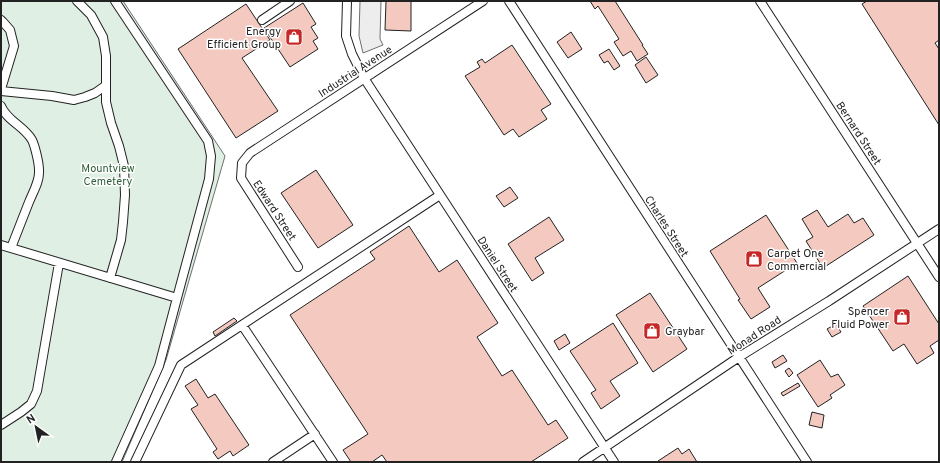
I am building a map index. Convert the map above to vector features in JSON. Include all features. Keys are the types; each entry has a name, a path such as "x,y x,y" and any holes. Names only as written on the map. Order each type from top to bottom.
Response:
{"street":[{"path":"77,1 91,16 103,37 106,56 106,102 124,166 123,222 121,240 110,278"},
{"path":"115,1 208,141 211,156 209,179 159,366 116,462"},
{"path":"262,20 290,1"},
{"name":"Daniel Street","path":"347,1 346,36 352,54 364,78 614,462"},
{"name":"Industrial Avenue","path":"242,163 250,153 483,1"},
{"name":"Charles Street","path":"509,1 807,462"},
{"name":"Bernard Street","path":"760,1 939,277"},
{"path":"1,20 10,30 14,46 1,90 74,100 85,97 106,86"},
{"path":"1,106 10,119 22,128 32,140 39,170 36,184 11,248"},
{"name":"Edward Street","path":"242,163 241,178 298,267"},
{"path":"135,462 180,365 440,195"},
{"name":"Monad Road","path":"583,462 739,357 829,301 939,229"},
{"path":"1,245 177,298"},
{"path":"1,425 31,404 37,391 60,263"},
{"path":"242,325 333,462"},
{"path":"273,462 315,434"}],"green space":[{"name":"Mountview Cemetery","path":"1,1 123,1 225,156 166,360 122,462 1,462"}],"shaded area":[{"path":"360,1 381,1 380,39 383,45 363,53 359,36"}],"building":[{"path":"386,1 411,1 411,31 385,30"},
{"path":"590,1 615,1 648,54 637,61 631,51 623,56 614,42 619,39 598,6 595,9"},
{"path":"867,1 939,1 939,40 935,43 939,49 939,125 862,4"},
{"path":"303,3 316,24 311,27 318,38 313,41 318,49 290,67 264,28"},
{"path":"246,4 270,40 242,58 278,111 236,138 178,49"},
{"path":"571,32 582,49 568,58 557,42"},
{"path":"512,45 551,104 541,110 547,119 519,137 513,129 504,135 465,76 480,67 477,62 482,59 485,63"},
{"path":"609,49 620,66 614,70 608,61 604,63 599,55"},
{"path":"646,57 658,75 646,83 635,65"},
{"path":"316,170 353,225 318,248 281,193"},
{"path":"510,187 518,198 504,207 496,196"},
{"path":"817,210 828,227 848,214 854,223 863,218 874,235 823,268 806,241 813,237 802,219"},
{"path":"766,215 797,263 758,288 770,307 751,319 738,300 740,299 710,251"},
{"path":"549,217 564,240 535,258 544,273 532,281 508,244"},
{"path":"409,226 439,272 457,260 498,323 477,337 502,376 512,370 548,425 556,420 568,438 531,462 387,462 382,455 372,462 351,462 343,450 368,434 290,315 375,259 370,252"},
{"path":"908,276 939,324 939,340 930,346 934,353 917,364 904,344 893,351 863,306"},
{"path":"650,293 687,349 653,372 616,315"},
{"path":"234,318 237,321 215,336 213,332"},
{"path":"613,323 638,363 610,381 620,396 601,409 591,393 596,390 570,351"},
{"path":"836,324 841,332 832,337 827,329"},
{"path":"565,334 570,343 559,350 554,341"},
{"path":"783,355 787,361 775,368 772,362"},
{"path":"820,360 831,377 838,374 845,385 830,395 832,398 818,407 797,375"},
{"path":"789,368 793,373 789,377 785,371"},
{"path":"196,379 208,398 215,394 249,445 233,456 230,451 218,459 213,452 217,449 191,409 198,405 185,386"},
{"path":"798,383 800,386 783,396 781,393"},
{"path":"812,412 824,415 822,428 809,425"},
{"path":"678,448 682,454 689,449 697,462 658,462 658,461"}],"place":[{"name":"Energy Efficient Group","path":"294,37"},
{"name":"Carpet One Commercial","path":"754,259"},
{"name":"Spencer Fluid Power","path":"902,317"},
{"name":"Graybar","path":"652,331"}]}
